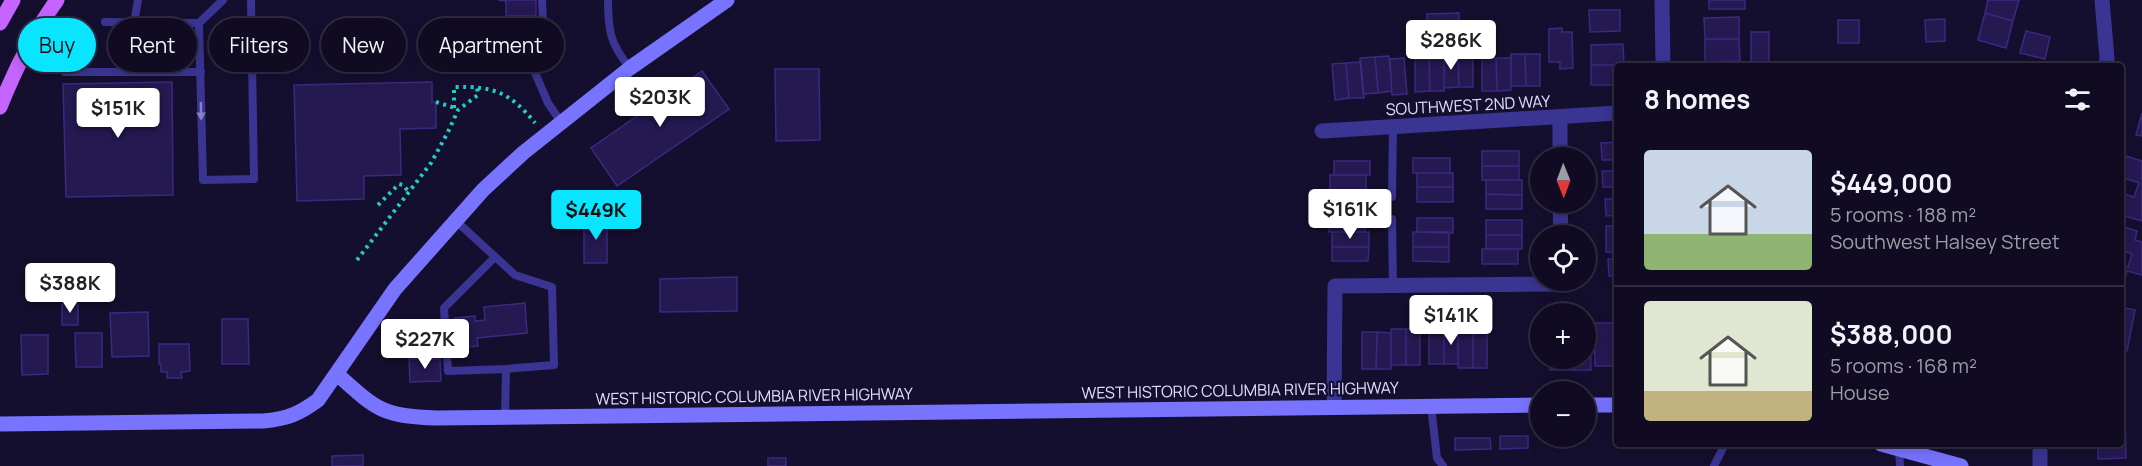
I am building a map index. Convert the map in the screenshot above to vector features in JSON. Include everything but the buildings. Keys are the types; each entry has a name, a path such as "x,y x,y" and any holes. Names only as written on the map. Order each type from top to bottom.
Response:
{"main road":[{"path":"0,23 14,0"},
{"path":"0,107 17,67 57,0"}],"street":[{"path":"0,424 263,421 283,419 300,412 318,400 395,289 483,190 544,136 630,68 727,0"},
{"path":"1662,0 1663,63"},
{"path":"2102,0 2107,63"},
{"name":"SOUTHWEST 2ND WAY","path":"1322,131 1614,113"},
{"path":"1560,118 1560,147"},
{"path":"1334,408 1335,286 1530,284"},
{"name":"WEST HISTORIC COLUMBIA RIVER HIGHWAY","path":"337,374 379,410 395,415 437,418 1530,405"},
{"path":"1596,405 1614,405"},
{"path":"1892,447 1961,466"},
{"path":"2040,447 2040,466"}],"lane":[{"path":"135,18 138,0"},
{"path":"223,0 199,23 203,180 254,179 251,0"},
{"path":"543,0 543,18"},
{"path":"608,0 608,26 616,52 630,68"},
{"path":"96,72 201,72"},
{"path":"535,72 548,103 561,122"},
{"path":"1392,197 1393,127"},
{"path":"1392,219 1393,286"},
{"path":"455,220 516,275 552,287 554,365 448,371 444,308 495,257"},
{"path":"505,417 506,369"},
{"path":"1431,406 1437,458 1443,466"},
{"path":"1714,466 1724,447"},
{"path":"1899,449 1900,466"}],"path":[{"path":"456,109 478,94 477,86"},
{"path":"357,260 437,153 456,109 454,87 477,86 496,91 512,99 526,112 544,136"},
{"path":"436,102 456,109"},
{"path":"378,205 399,184 404,185 408,190"}]}
